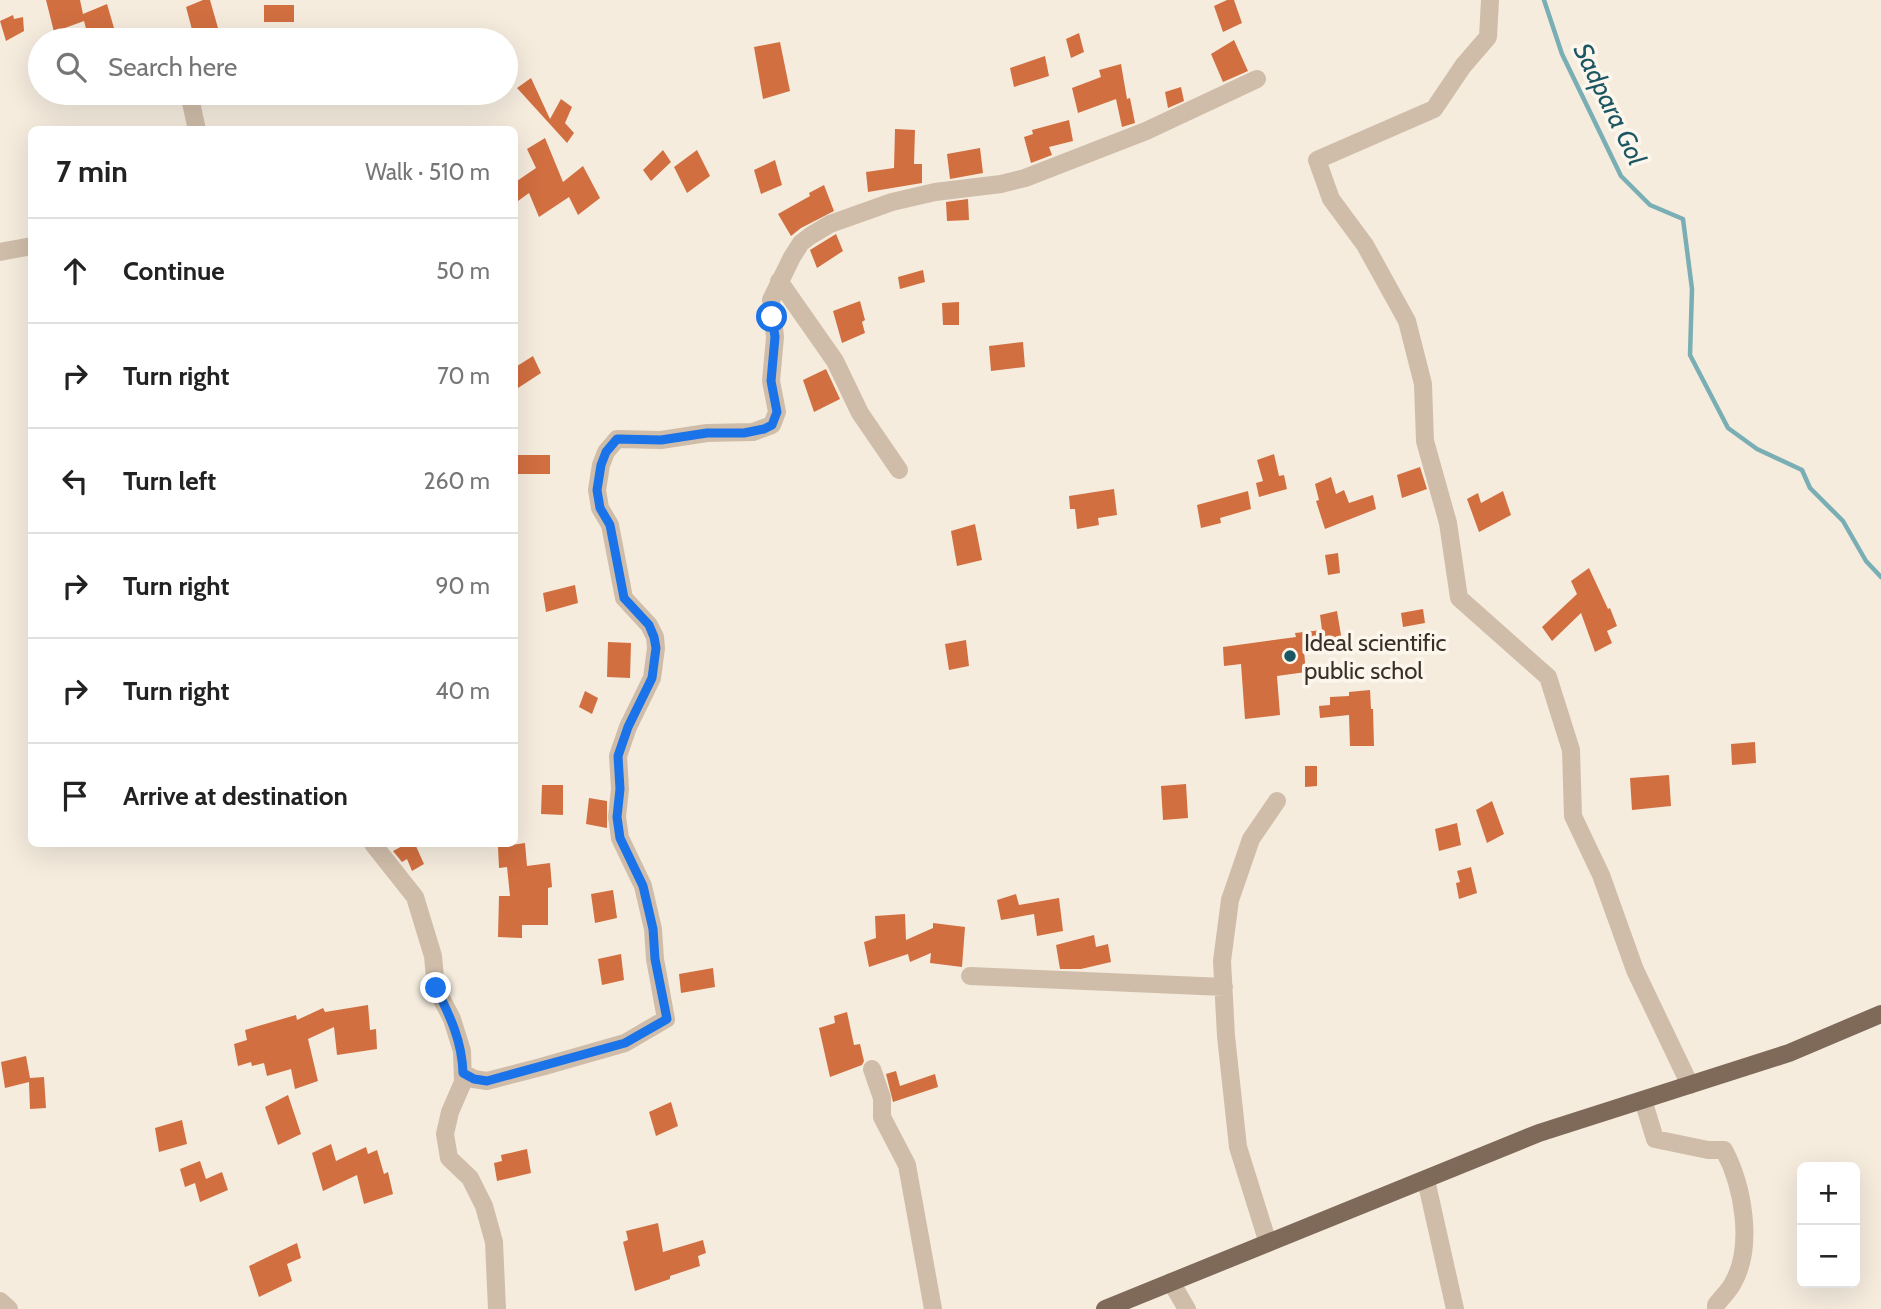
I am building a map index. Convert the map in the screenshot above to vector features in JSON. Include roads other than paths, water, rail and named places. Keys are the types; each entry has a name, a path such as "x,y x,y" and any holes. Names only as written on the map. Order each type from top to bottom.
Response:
{"main road":[{"path":"1105,1309 1539,1133 1789,1054 1881,1014"}],"street":[{"path":"1490,0 1488,37 1463,66 1434,109 1317,160 1331,199 1365,245 1407,321 1423,384 1425,441 1448,523 1459,598 1548,677 1571,750 1573,816 1601,875 1635,970 1690,1085"},
{"path":"463,1073 474,1079 487,1081 625,1043 667,1019 657,969 653,929 643,886 620,838 617,817 620,789 618,756 628,727 652,678 656,648 649,625 624,598 610,525 600,508 597,490 606,452 617,439 661,440 707,433 744,433 772,425 777,412 771,381 775,337 771,300 801,243 830,224 892,202 935,192 1001,184 1025,178 1146,131 1257,79"},
{"path":"192,105 196,126"},
{"path":"0,252 28,247"},
{"path":"779,281 835,361 860,413 899,470"},
{"path":"1268,1243 1238,1147 1226,1035 1223,961 1230,900 1251,839 1277,801"},
{"path":"375,847 415,897 433,956 436,988 452,1019 462,1051 463,1082 450,1112 445,1134 449,1158 470,1178 484,1206 494,1242 497,1309"},
{"path":"970,976 1224,987"},
{"path":"872,1069 882,1098 882,1118 908,1165 933,1309"},
{"path":"1643,1100 1655,1139 1709,1150 1724,1150 1732,1165 1744,1215 1742,1254 1734,1283 1716,1305 1716,1309"},
{"path":"1426,1180 1455,1309"},
{"path":"1171,1282 1187,1309"},
{"path":"0,1301 9,1309"}],"waterway":[{"name":"Sadpara Gol","path":"1544,0 1562,54 1621,176 1650,205 1683,219 1692,289 1690,355 1728,428 1757,449 1802,470 1810,488 1843,521 1866,561 1881,577"}],"place":[{"name":"Ideal scientific public schol","path":"1290,656"}]}
